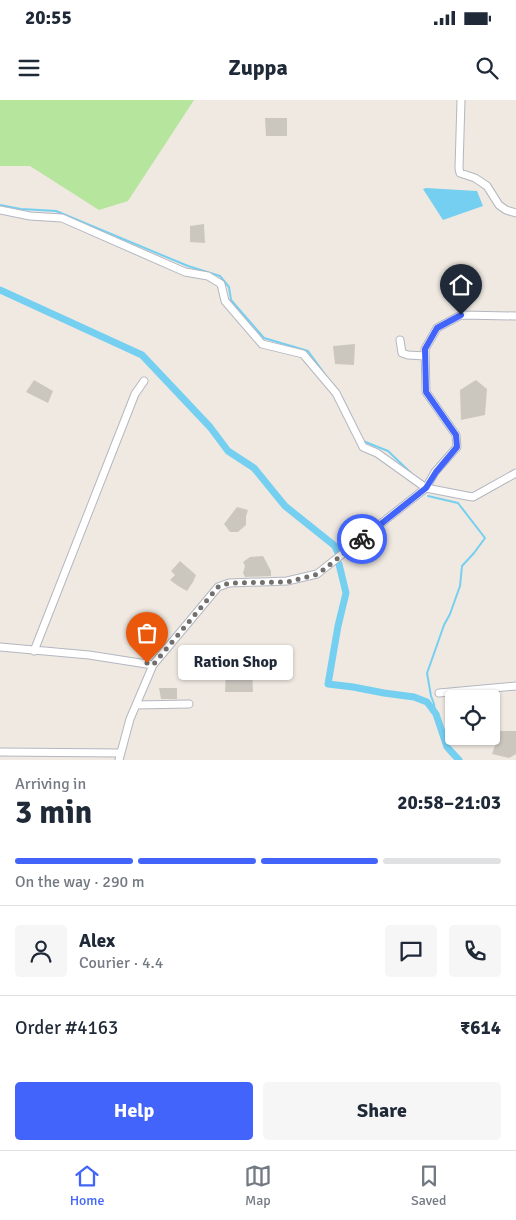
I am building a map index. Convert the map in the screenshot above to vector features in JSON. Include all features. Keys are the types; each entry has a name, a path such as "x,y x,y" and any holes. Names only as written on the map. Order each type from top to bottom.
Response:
{"street":[{"path":"461,100 460,173 475,178 487,186 499,205 506,210 516,213"},
{"path":"0,210 30,216 62,218 185,272 208,276 221,284 225,301 262,344 303,354 336,393 363,447 377,453 426,488 473,497 516,473"},
{"path":"0,752 119,757 130,719 153,665 218,587 229,583 287,582 318,574 426,488 436,472 457,447 456,435 426,392 425,349 437,328 461,315 516,316"},
{"path":"400,340 402,353 425,356"},
{"path":"34,651 134,394 144,381"},
{"path":"0,647 90,655 153,665"},
{"path":"438,693 516,686"},
{"path":"136,705 189,704"}],"green space":[{"path":"0,100 194,100 128,201 99,210 30,166 0,166"}],"water":[{"path":"423,189 477,191 483,206 443,220"}],"building":[{"path":"265,118 287,118 287,136 266,136"},
{"path":"204,224 205,243 190,242 190,226"},
{"path":"355,344 354,365 335,364 333,346"},
{"path":"34,380 53,391 48,403 26,392"},
{"path":"476,380 487,389 485,415 461,420 460,390"},
{"path":"237,507 248,510 246,525 238,532 230,532 224,524"},
{"path":"263,556 271,571 271,576 245,577 243,562 250,557"},
{"path":"180,561 196,575 187,591 170,580 175,575 171,571"},
{"path":"226,670 252,672 253,692 225,692"},
{"path":"159,688 177,688 177,699 161,699"},
{"path":"500,731 516,731 516,754 509,758 492,754 495,745 500,745"}],"waterway":[{"path":"0,205 21,209 56,211 188,266 220,276 229,287 231,300 264,338 308,351 329,380"},
{"path":"0,290 142,355 210,427 228,451 254,468 285,506 335,546 337,551"},
{"path":"341,396 351,416"},
{"path":"363,441 388,451 411,473"},
{"path":"428,496 458,503 485,538 462,566 460,586 427,673 435,712"},
{"path":"339,564 346,593 328,684 414,697 427,702 436,714 447,747 459,760"}],"way so far":[{"path":"147,663 153,665 218,587 229,583 287,582 318,574 362,539"}],"place":[{"name":"Ration Shop","path":"147,663"}],"route":[{"path":"362,539 426,488 436,472 457,447 456,435 426,392 425,349 437,328 461,315"}]}
